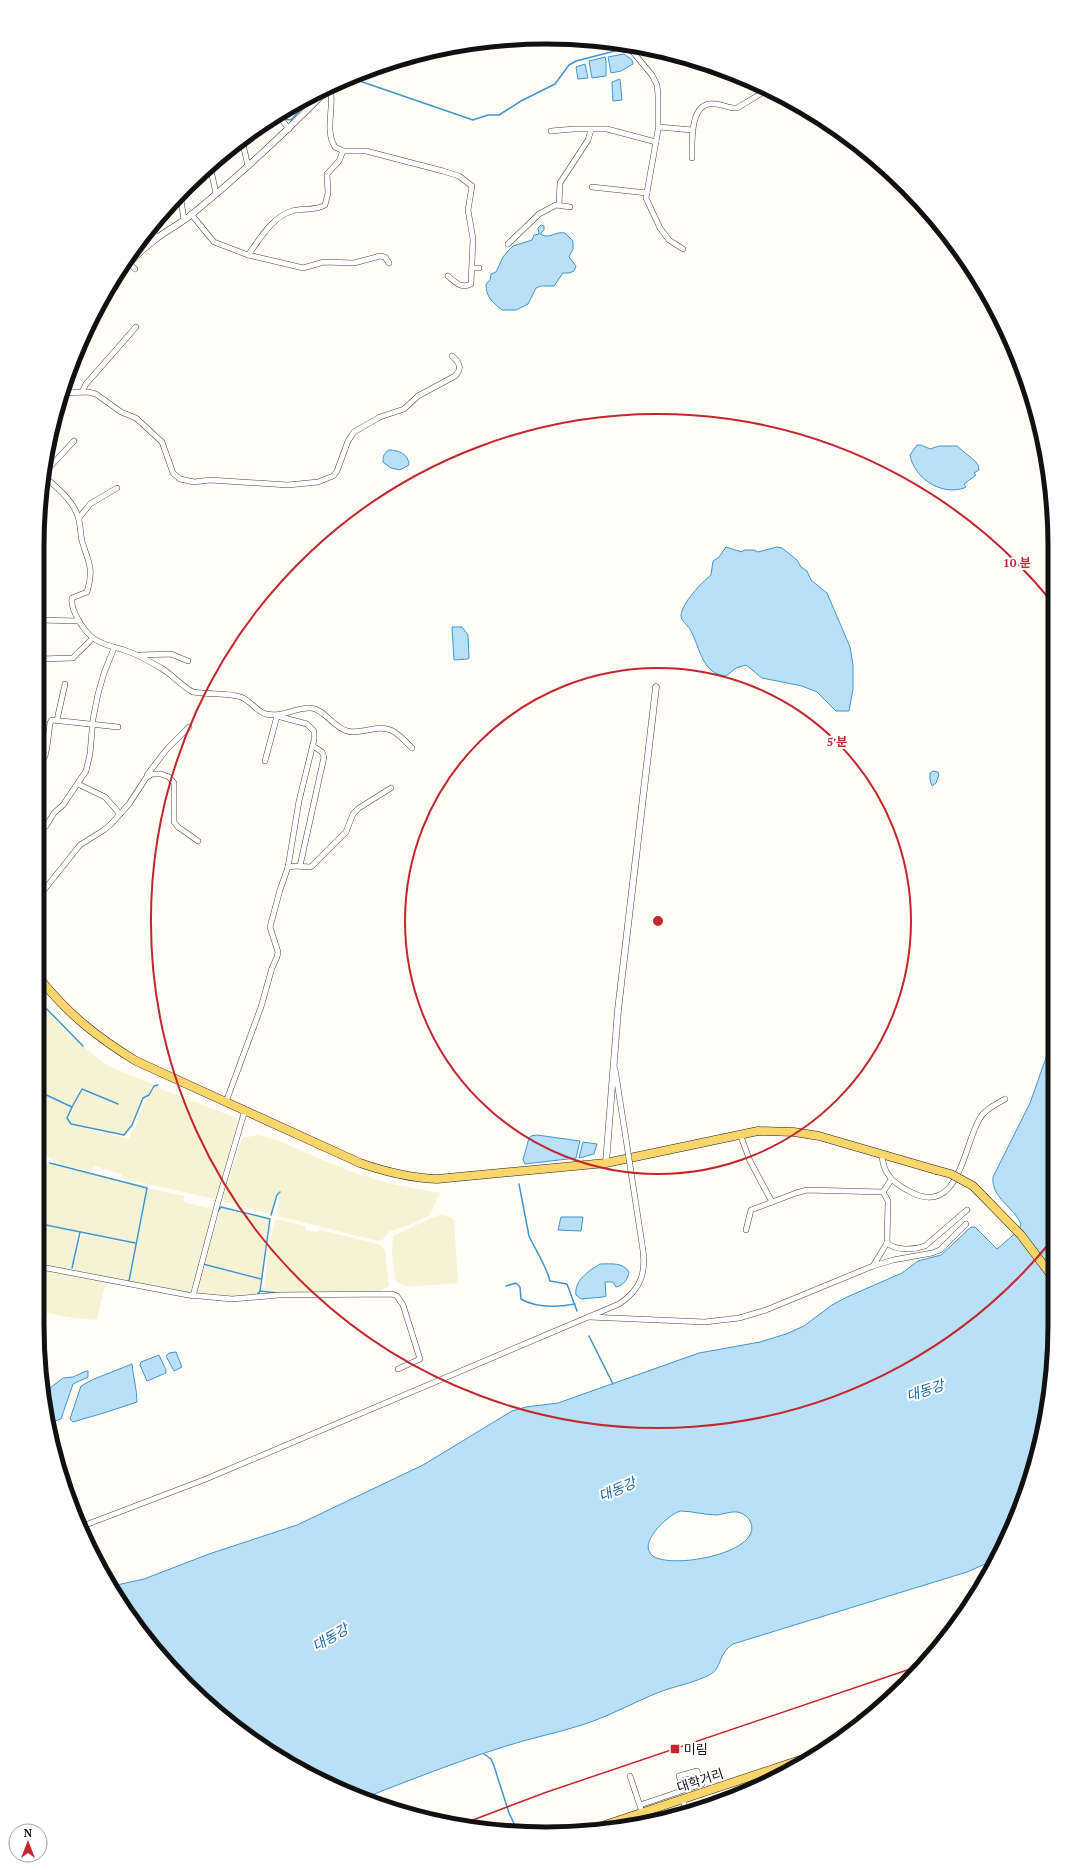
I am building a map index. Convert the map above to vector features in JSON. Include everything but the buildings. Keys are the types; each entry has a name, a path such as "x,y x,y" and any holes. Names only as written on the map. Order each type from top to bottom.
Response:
{"main road":[{"path":"44,984 75,1018 110,1046 136,1061 360,1163 390,1173 413,1178 462,1178 606,1163 758,1131 794,1132 819,1136 951,1174 972,1186 1021,1235 1048,1271"},
{"name":"대학거리","path":"605,1824 641,1808 683,1794 796,1761"}],"street":[{"path":"633,52 652,75 657,85 659,107 659,127 646,198 660,228 669,240 683,249"},
{"path":"331,93 330,138 335,148 343,151 366,151 443,171 459,176 472,186 468,210 473,239 473,268 471,284 468,286 457,284 448,276"},
{"path":"692,158 692,130 699,112 708,104 738,108 762,93"},
{"path":"137,256 157,238 184,220 248,166 289,129 318,99"},
{"path":"282,120 289,129"},
{"path":"659,127 692,130"},
{"path":"551,131 574,129 614,130 656,142"},
{"path":"559,204 560,183 588,140 591,130"},
{"path":"243,146 248,166"},
{"path":"248,255 272,224 280,217 291,211 316,208 325,205 328,194 327,174 339,160 343,151"},
{"path":"211,172 216,193"},
{"path":"592,187 647,193"},
{"path":"181,202 184,220"},
{"path":"508,244 540,214 559,204 570,207"},
{"path":"191,214 214,242 248,255 303,268 330,262 354,262 380,256 385,257 388,264"},
{"path":"154,233 157,238"},
{"path":"131,265 135,269"},
{"path":"473,268 479,268"},
{"path":"82,392 86,384 136,327"},
{"path":"69,393 82,392 96,394 121,412 136,418 162,442 173,473 180,479 194,482 210,480 256,484 301,485 318,482 333,476 337,471 348,441 354,432 359,428 380,416 404,409 418,396 456,376 460,367 452,356"},
{"path":"51,466 74,441"},
{"path":"48,481 66,497 79,518 82,540 92,570 92,576 87,592 72,598 72,604 79,621 92,638 114,648 139,655 170,674 187,689 203,694 241,697 250,702 263,714 307,724 315,734 299,801 288,867 270,927 278,952 277,957 272,968 261,1007 226,1102"},
{"path":"79,518 90,504 117,488"},
{"path":"44,620 79,621"},
{"path":"44,659 74,658 78,651 87,646 92,638"},
{"path":"44,828 54,813 63,805 86,771 98,694 114,648"},
{"path":"139,655 171,654 188,661"},
{"path":"57,720 65,684"},
{"path":"606,1163 615,1066 618,1010 656,687"},
{"path":"277,716 300,710 316,709 336,726 347,731 362,731 381,726 390,729 412,748"},
{"path":"265,761 277,716"},
{"path":"44,758 50,723 52,720 118,727"},
{"path":"44,891 80,845 104,830 120,814 134,798 146,778 167,749 189,728"},
{"path":"300,866 324,757 322,752 313,746"},
{"path":"146,778 152,774 161,774 169,777 174,783 174,822 178,827 198,842"},
{"path":"78,784 105,797 120,814"},
{"path":"288,867 312,866 346,832 354,814 359,808 391,788"},
{"path":"86,1525 206,1480 619,1304 634,1293 643,1276 644,1266 615,1066"},
{"path":"882,1155 883,1165 891,1180 909,1192 922,1197 931,1197 950,1188 959,1173 981,1116 1005,1099"},
{"path":"193,1296 218,1202 245,1110"},
{"path":"740,1134 750,1161 772,1202"},
{"path":"883,1192 891,1180"},
{"path":"746,1230 751,1210 807,1190 883,1192"},
{"path":"873,1266 887,1243 888,1201 883,1192"},
{"path":"887,1243 894,1247 918,1249 925,1246 967,1210"},
{"path":"588,1317 599,1319 704,1322 739,1318 766,1310 873,1266 940,1250 966,1224"},
{"path":"44,1268 193,1296 232,1299 280,1295 392,1294 397,1296 403,1305 420,1360 398,1369"},
{"path":"683,1794 702,1784 697,1771 679,1776 685,1807"},
{"path":"630,1776 641,1808"}],"shaded area":[{"path":"44,1007 68,1033 98,1059 113,1068 153,1084 148,1095 143,1097 130,1128 124,1135 73,1124 68,1118 81,1090 118,1105 118,1103 80,1089 72,1106 44,1094 44,1025 55,1035 44,1024"},
{"path":"156,1087 239,1119 217,1197 214,1199 122,1178 122,1175 118,1173 94,1166 92,1171 62,1165 54,1161 46,1154 47,1150 44,1149 44,1095 71,1107 67,1118 72,1125 129,1139 148,1097"},
{"path":"258,1135 277,1140 341,1168 361,1175 392,1184 440,1193 430,1215 412,1224 390,1231 382,1240 378,1241 277,1216 280,1191 276,1194 271,1214 222,1200 242,1138"},
{"path":"48,1163 146,1188 135,1242 44,1224 44,1167"},
{"path":"148,1188 184,1196 183,1202 213,1209 192,1288 189,1292 186,1293 130,1281"},
{"path":"221,1207 269,1219 261,1278 204,1263"},
{"path":"442,1215 452,1218 454,1221 458,1283 407,1286 398,1283 395,1279 392,1255 393,1236 434,1217"},
{"path":"275,1219 306,1226 305,1230 317,1232 320,1230 379,1244 385,1251 389,1286 380,1291 278,1292 264,1290 267,1262"},
{"path":"44,1226 77,1232 71,1270 44,1266"},
{"path":"83,1235 135,1244 128,1281 76,1271 74,1268 81,1236"},
{"path":"203,1265 260,1280 259,1292 255,1294 234,1296 200,1293 197,1289"},
{"path":"44,1269 106,1280 97,1320 74,1318 44,1313"}],"water":[{"path":"624,54 632,60 633,64 621,71 611,73 608,57"},
{"path":"605,57 606,76 592,78 589,61"},
{"path":"585,64 588,78 578,79 576,67"},
{"path":"620,79 622,100 613,101 612,82"},
{"path":"541,225 544,226 544,230 540,234 544,236 565,233 573,241 573,249 569,257 576,266 574,271 563,273 554,286 541,286 536,288 528,304 516,310 502,310 488,296 486,284 490,280 491,274 496,272 503,257 508,251 513,246 532,240 534,235 539,234 538,228"},
{"path":"917,445 930,449 939,446 957,446 975,461 979,470 974,473 976,475 964,484 966,487 964,488 955,490 938,487 923,478 913,463 910,455"},
{"path":"389,450 405,455 409,461 409,465 400,470 391,468 383,462 384,455"},
{"path":"726,547 742,552 744,550 754,550 758,552 777,547 782,548 797,560 801,567 807,571 811,580 827,593 850,647 853,665 853,689 849,711 836,711 817,692 802,686 762,678 746,665 736,668 726,676 712,671 707,665 689,627 682,620 681,616 684,606 688,600 711,575 713,561 719,557"},
{"path":"452,627 462,627 468,635 468,659 454,660"},
{"path":"933,771 938,772 939,775 936,783 932,786 930,773"},
{"name":"대동강","path":"1048,1052 1048,1325 1044,1391 1031,1455 1021,1486 1010,1517 988,1563 967,1572 733,1644 722,1656 717,1668 705,1677 657,1693 585,1724 485,1753 371,1795 354,1789 295,1760 240,1723 191,1680 169,1656 148,1631 117,1585 144,1579 209,1554 297,1525 423,1465 512,1411 526,1407 558,1403 699,1353 760,1342 786,1334 804,1326 832,1305 847,1297 902,1273 918,1261 941,1255 971,1227 975,1227 997,1249 1019,1230 1021,1224 1018,1218 999,1197 993,1184 993,1177 1030,1103","holes":["680,1511 717,1515 732,1512 741,1513 750,1521 751,1532 744,1542 732,1549 697,1559 679,1561 664,1560 653,1556 649,1551 648,1544 651,1538 656,1530 668,1518"]},
{"path":"537,1135 580,1141 576,1158 525,1164 523,1160 529,1138"},
{"path":"583,1142 597,1144 594,1154 579,1158"},
{"path":"561,1217 583,1217 581,1231 558,1230"},
{"path":"600,1264 620,1265 629,1272 627,1279 621,1285 616,1287 613,1282 605,1282 606,1296 581,1299 576,1295 577,1285 587,1273"},
{"path":"176,1352 182,1367 174,1371 166,1356 169,1353"},
{"path":"159,1355 166,1373 147,1381 140,1365 141,1362"},
{"path":"132,1364 137,1402 73,1422 70,1419 81,1386 94,1379"},
{"path":"88,1371 88,1377 73,1384 61,1419 54,1421 48,1392 50,1388 63,1378 73,1377"}],"waterway":[{"path":"358,81 473,120 488,115 499,115 521,101 555,84 569,65 576,61 619,50"},
{"path":"284,119 291,120 303,107"},
{"path":"44,1006 83,1046"},
{"path":"72,1107 67,1118 71,1124 124,1135 132,1125 143,1098 149,1095 154,1086 158,1085"},
{"path":"44,1094 72,1107 82,1089 118,1104"},
{"path":"50,1163 147,1188 129,1281"},
{"path":"519,1184 529,1236 550,1281 567,1284 577,1311"},
{"path":"271,1215 277,1195 280,1192"},
{"path":"218,1211 221,1207 270,1219 260,1291"},
{"path":"44,1225 135,1243"},
{"path":"72,1268 80,1232"},
{"path":"203,1264 261,1279"},
{"path":"506,1286 516,1283 520,1287 521,1299 533,1304 554,1306 575,1304"},
{"path":"257,1295 260,1291 278,1293"},
{"path":"589,1336 613,1384"},
{"path":"484,1754 491,1759 509,1813 515,1826"}],"railway":[{"path":"470,1821 544,1793 911,1669"}],"place":[{"name":"미림","path":"675,1749"}]}
